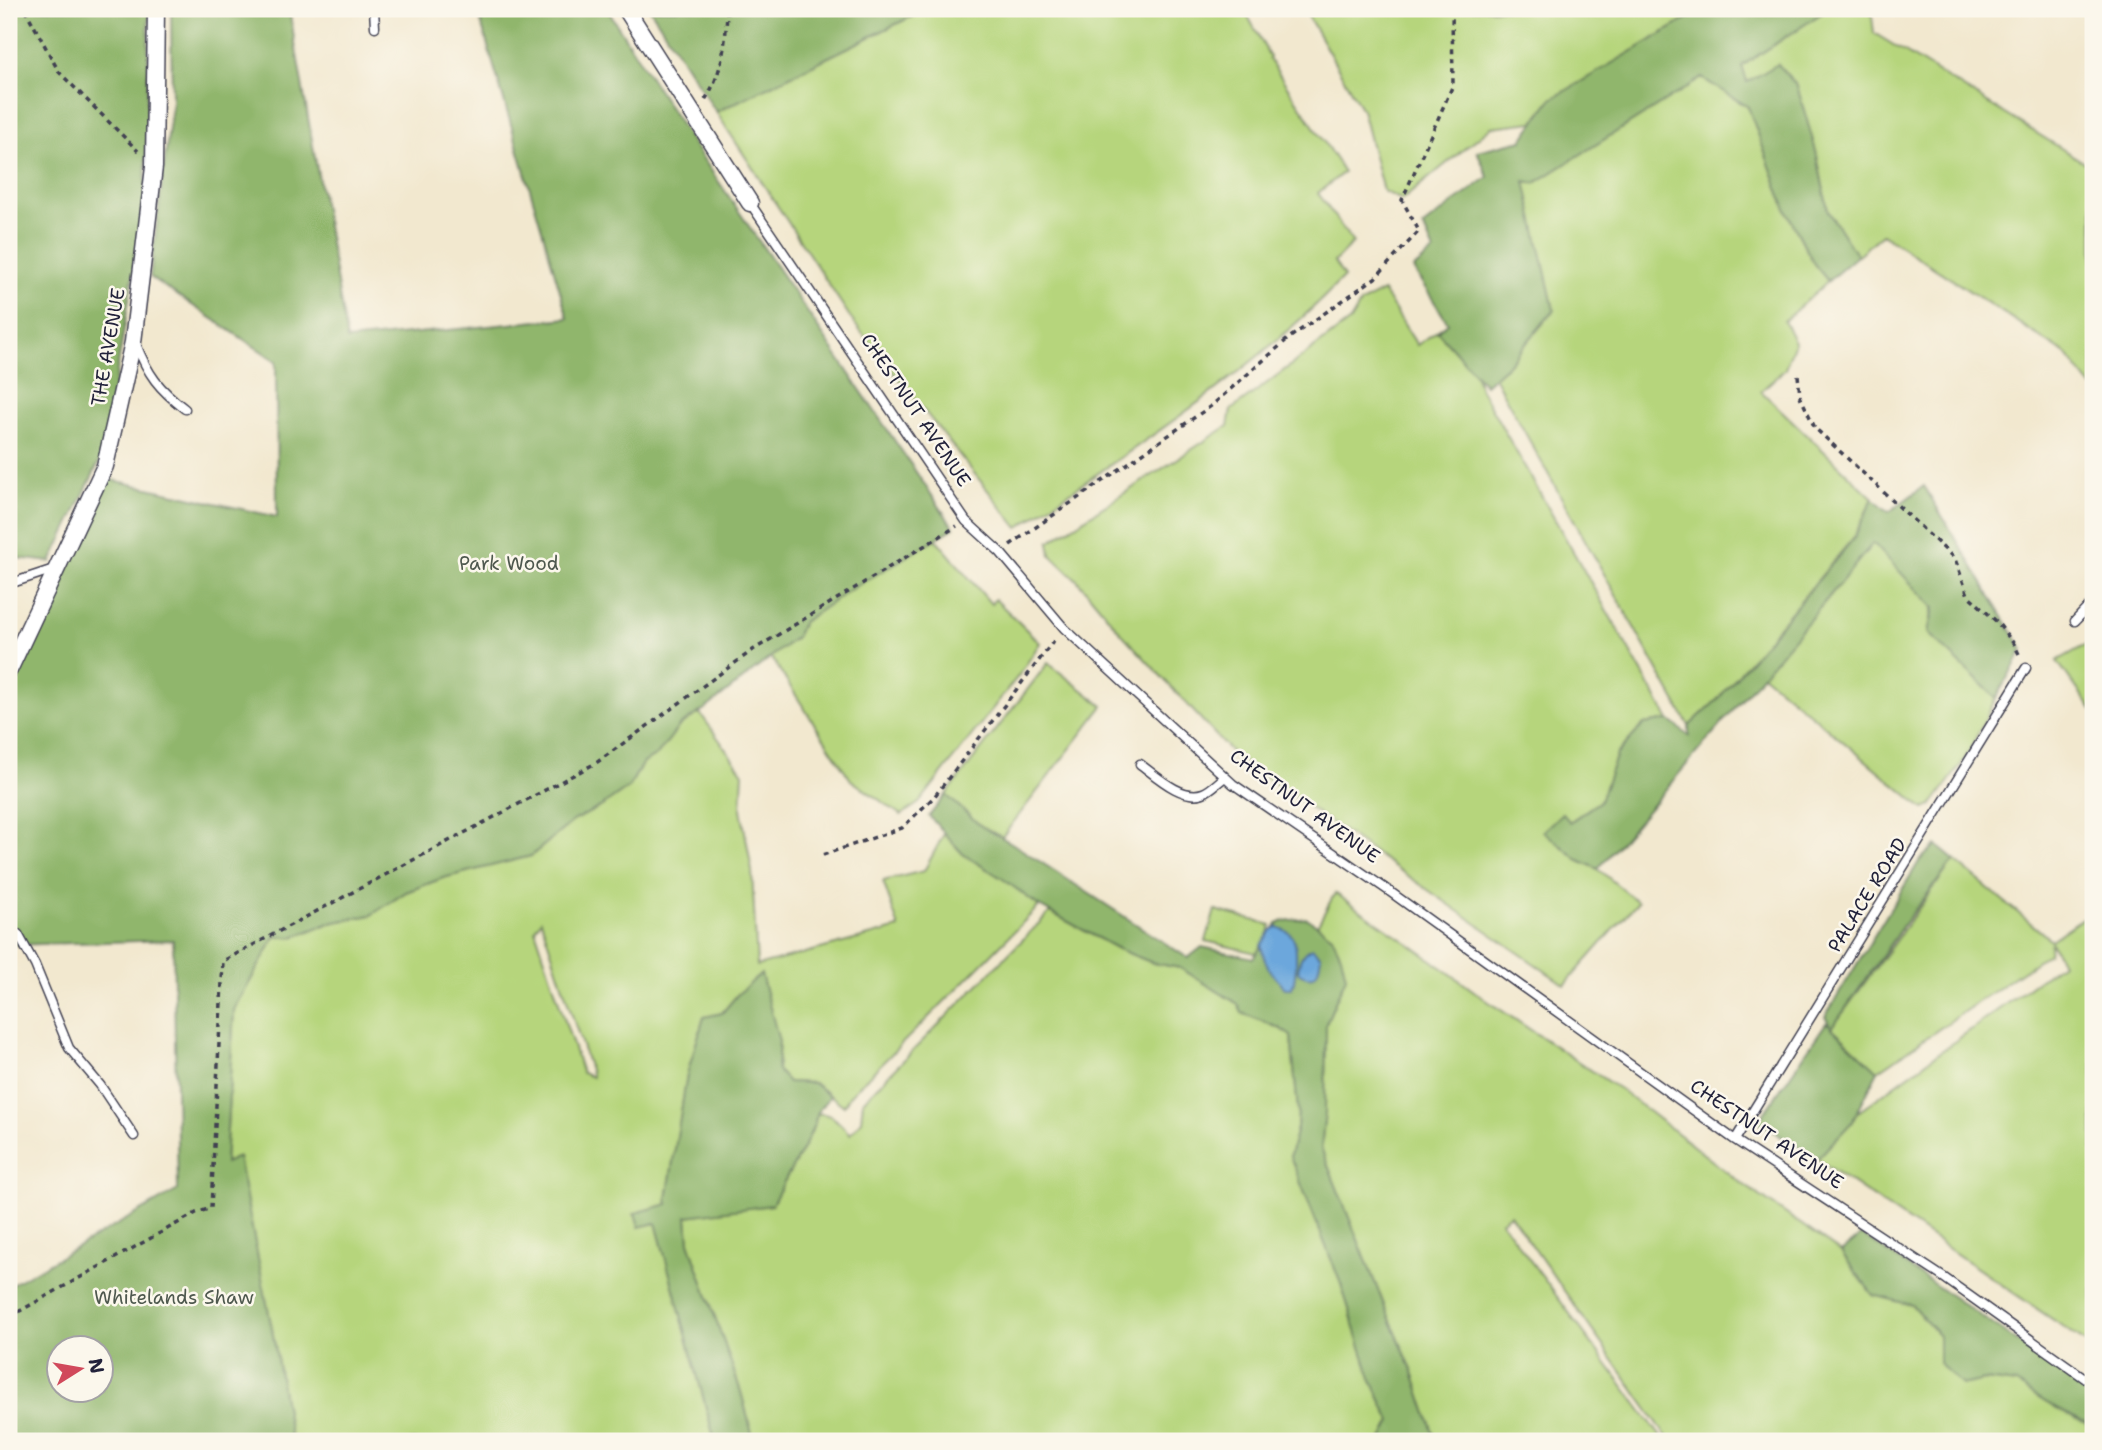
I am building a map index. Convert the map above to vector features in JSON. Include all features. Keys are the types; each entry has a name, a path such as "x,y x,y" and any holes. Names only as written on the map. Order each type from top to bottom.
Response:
{"street":[{"name":"THE AVENUE","path":"9,670 105,466 134,338 154,167 156,9"},
{"name":"CHESTNUT AVENUE","path":"626,9 750,203"}],"lane":[{"path":"374,9 375,27"},
{"name":"CHESTNUT AVENUE","path":"750,203 966,521 1000,552 1064,628 1233,784 1389,891 1735,1140 1943,1277 2093,1384"},
{"path":"134,338 145,369 165,393 185,410"},
{"path":"9,584 57,568"},
{"path":"2075,621 2093,602"},
{"name":"PALACE ROAD","path":"1735,1140 2026,667"},
{"path":"1140,764 1171,788 1194,796 1206,792 1225,776"},
{"path":"9,934 18,934 35,965 69,1048 100,1085 134,1136"}],"path":[{"path":"25,9 59,72 154,167"},
{"path":"695,117 715,85 726,45 727,9"},
{"path":"1000,552 1211,406 1289,338 1375,278 1419,231 1402,200 1453,85 1452,9"},
{"path":"1798,375 1800,396 1815,428 1955,559 1968,595 1997,622 2014,644 2026,667"},
{"path":"9,1317 196,1213 211,1208 223,961 596,763 753,650 966,521"},
{"path":"823,855 902,828 934,797 1064,628"}],"green space":[{"path":"9,9 149,9 145,204 103,454 51,562 9,557"},
{"name":"Park Wood","path":"171,9 289,9 347,340 568,318 477,9 607,9 685,132 954,528 850,590 803,622 796,637 708,707 680,725 658,754 642,764 629,787 602,806 573,821 531,856 443,878 406,892 371,915 330,923 293,937 275,937 234,1010 225,1163 238,1157 291,1441 9,1441 9,1286 178,1190 173,940 9,945 9,693 108,479 277,517 276,361 150,277 172,104"},
{"path":"650,9 927,9 716,112"},
{"path":"927,9 1244,9 1269,59 1344,172 1318,193 1353,243 1334,262 1344,277 1269,347 1229,379 1018,528 854,323 716,112"},
{"path":"1304,9 1703,9 1551,100 1533,122 1491,127 1402,200 1383,191 1362,110"},
{"path":"1704,9 1828,9 1742,66 1747,82 1778,64 1797,86 1816,151 1828,211 1857,256 1828,281 1814,264 1787,212 1748,107 1702,78 1535,183 1525,181 1554,310 1509,364 1485,385 1437,331 1448,323 1413,269 1434,251 1423,226 1488,177 1477,151 1522,140 1550,100"},
{"path":"1828,9 1871,9 1874,33 2093,168 2093,387 2066,354 1882,234 1857,256 1828,211 1816,151 1746,82 1742,66"},
{"path":"1702,78 1748,107 1790,218 1814,264 1828,281 1784,321 1795,342 1785,369 1761,391 1873,498 1854,537 1718,699 1689,726 1494,377 1509,364 1554,310 1524,181 1535,183"},
{"path":"1383,291 1417,345 1437,331 1475,373 1480,388 1669,720 1644,724 1617,754 1600,801 1569,822 1562,813 1577,859 1598,869 1638,902 1565,985 1235,756 1123,635 1077,580 1051,555 1049,542 1228,426 1231,410 1350,321 1361,303"},
{"path":"1924,486 2023,650 1996,698 1928,633 1934,608 1873,543 1598,869 1577,859 1543,831 1562,813 1570,822 1600,801 1617,754 1644,724 1669,720 1689,736 1689,726 1718,699 1854,538 1873,498 1889,512"},
{"path":"936,539 991,604 995,599 1040,643 1022,671 919,803 901,815 851,780 771,657 796,637 803,622 850,590"},
{"path":"1873,542 1934,602 1928,633 1996,698 1965,759 1931,806 1924,809 1762,674"},
{"path":"2093,641 2093,711 2057,661"},
{"path":"1048,663 1103,706 1002,837 981,826 946,795"},
{"path":"700,713 743,773 741,809 752,871 757,966 899,928 883,881 924,871 944,834 963,854 988,870 999,867 1002,878 1039,906 850,1095 844,1106 814,1083 788,1082 777,1070 779,1041 738,994 722,1013 704,1017 687,1075 667,1199 669,1204 635,1214 656,1222 715,1441 291,1441 238,1157 225,1164 234,1010 275,937 293,937 330,923 371,915 406,892 443,878 531,856 573,821 602,806 629,787 642,764 658,754 680,725","holes":["541,920 592,1077 582,1073 535,929"]},
{"path":"946,795 981,826 1010,842 1188,958 1202,947 1253,958 1277,924 1284,921 1307,918 1332,936 1341,955 1346,977 1326,1023 1325,1113 1321,1148 1413,1372 1436,1441 1381,1441 1391,1421 1372,1381 1341,1284 1290,1156 1298,1111 1291,1036 1279,1028 1242,1013 1238,1004 1180,968 1153,963 1118,949 1039,906 963,854 929,816"},
{"path":"1936,845 1954,860 1904,924 1832,1028 1878,1071 1852,1122 1817,1159 1758,1122 1826,1023 1830,1025 1825,1017 1920,860"},
{"path":"1954,860 2051,940 2093,911 2093,1347 1817,1159 1852,1122 1857,1113 2062,963 2051,942 2049,953 1878,1071 1832,1028"},
{"path":"1335,893 1489,1002 1625,1093 1737,1180 1841,1252 1873,1295 1912,1305 1940,1337 1939,1363 1962,1384 1985,1380 2016,1384 2088,1424 2091,1441 1670,1441 1510,1214 1501,1221 1664,1441 1436,1441 1413,1372 1321,1148 1325,1113 1326,1023 1346,977 1332,936 1317,926"},
{"path":"1215,910 1271,925 1264,955 1206,941"},
{"path":"1050,912 1118,949 1153,963 1180,968 1238,1004 1242,1013 1279,1028 1291,1036 1298,1111 1290,1156 1341,1284 1372,1381 1391,1421 1381,1441 754,1441 741,1392 689,1242 687,1216 772,1204 802,1149 816,1114 832,1117 850,1134 861,1121 863,1101"},
{"path":"761,974 779,1041 777,1070 788,1082 814,1083 830,1097 820,1110 808,1140 772,1205 687,1216 689,1242 741,1392 754,1441 715,1441 656,1223 639,1227 635,1213 668,1204 687,1074 704,1017 722,1013 738,994"},
{"path":"1862,1235 2093,1393 2093,1441 2087,1424 2016,1384 1985,1380 1962,1385 1939,1363 1939,1336 1912,1305 1873,1295 1841,1252"}],"water":[{"path":"1277,927 1292,936 1296,947 1292,988 1285,988 1269,969 1261,945"},
{"path":"1312,948 1321,956 1317,971 1308,977 1298,972 1298,968 1303,955"}],"park label":[{"name":"Whitelands Shaw","path":"174,1297"}]}
